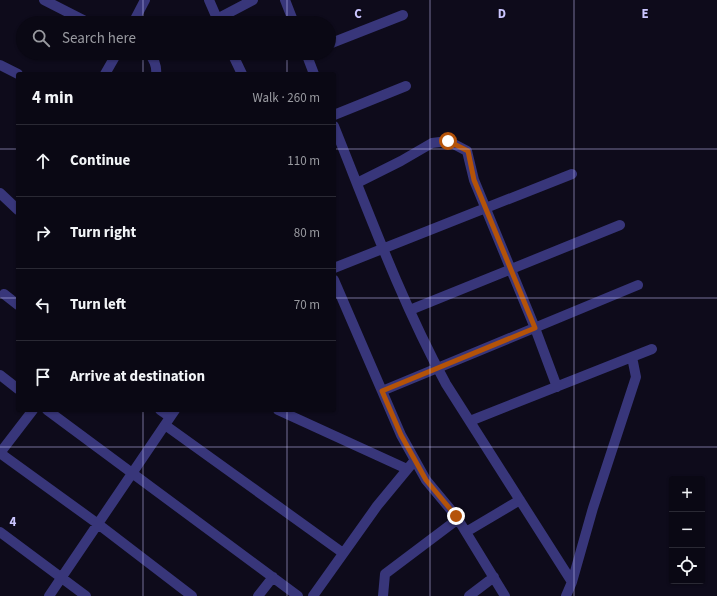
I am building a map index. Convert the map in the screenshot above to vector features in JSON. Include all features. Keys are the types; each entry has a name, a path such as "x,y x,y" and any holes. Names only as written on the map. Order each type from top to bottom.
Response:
{"street":[{"path":"44,0 75,16"},
{"path":"137,16 145,0"},
{"path":"209,0 216,16"},
{"path":"226,16 253,0"},
{"path":"285,0 291,16"},
{"path":"336,41 403,15"},
{"path":"107,72 113,60"},
{"path":"153,60 157,68 156,72"},
{"path":"235,60 241,72"},
{"path":"309,60 313,72"},
{"path":"0,65 16,73"},
{"path":"336,114 406,86"},
{"path":"336,131 383,249 438,368 572,582"},
{"path":"356,183 401,161 432,143 448,141 468,151 474,180 535,328 557,387"},
{"path":"336,267 572,174"},
{"path":"0,193 16,208"},
{"path":"410,310 509,268 620,225"},
{"path":"336,285 401,435 426,480 458,519 505,596"},
{"path":"382,391 638,285"},
{"path":"4,294 16,303"},
{"path":"470,421 652,349"},
{"path":"566,596 572,582 593,508 636,377 632,357"},
{"path":"0,375 16,387"},
{"path":"31,412 0,453 98,524 192,596"},
{"path":"50,412 298,596"},
{"path":"282,412 407,469"},
{"path":"49,596 170,417 343,553"},
{"path":"313,596 377,506 415,460"},
{"path":"466,532 520,500"},
{"path":"383,596 385,574 458,519"},
{"path":"0,532 86,596"},
{"path":"258,596 273,577"},
{"path":"469,596 494,577"}],"route":[{"path":"448,141 468,151 474,180 496,238 535,328 382,391 401,435 426,480 456,516"}]}
